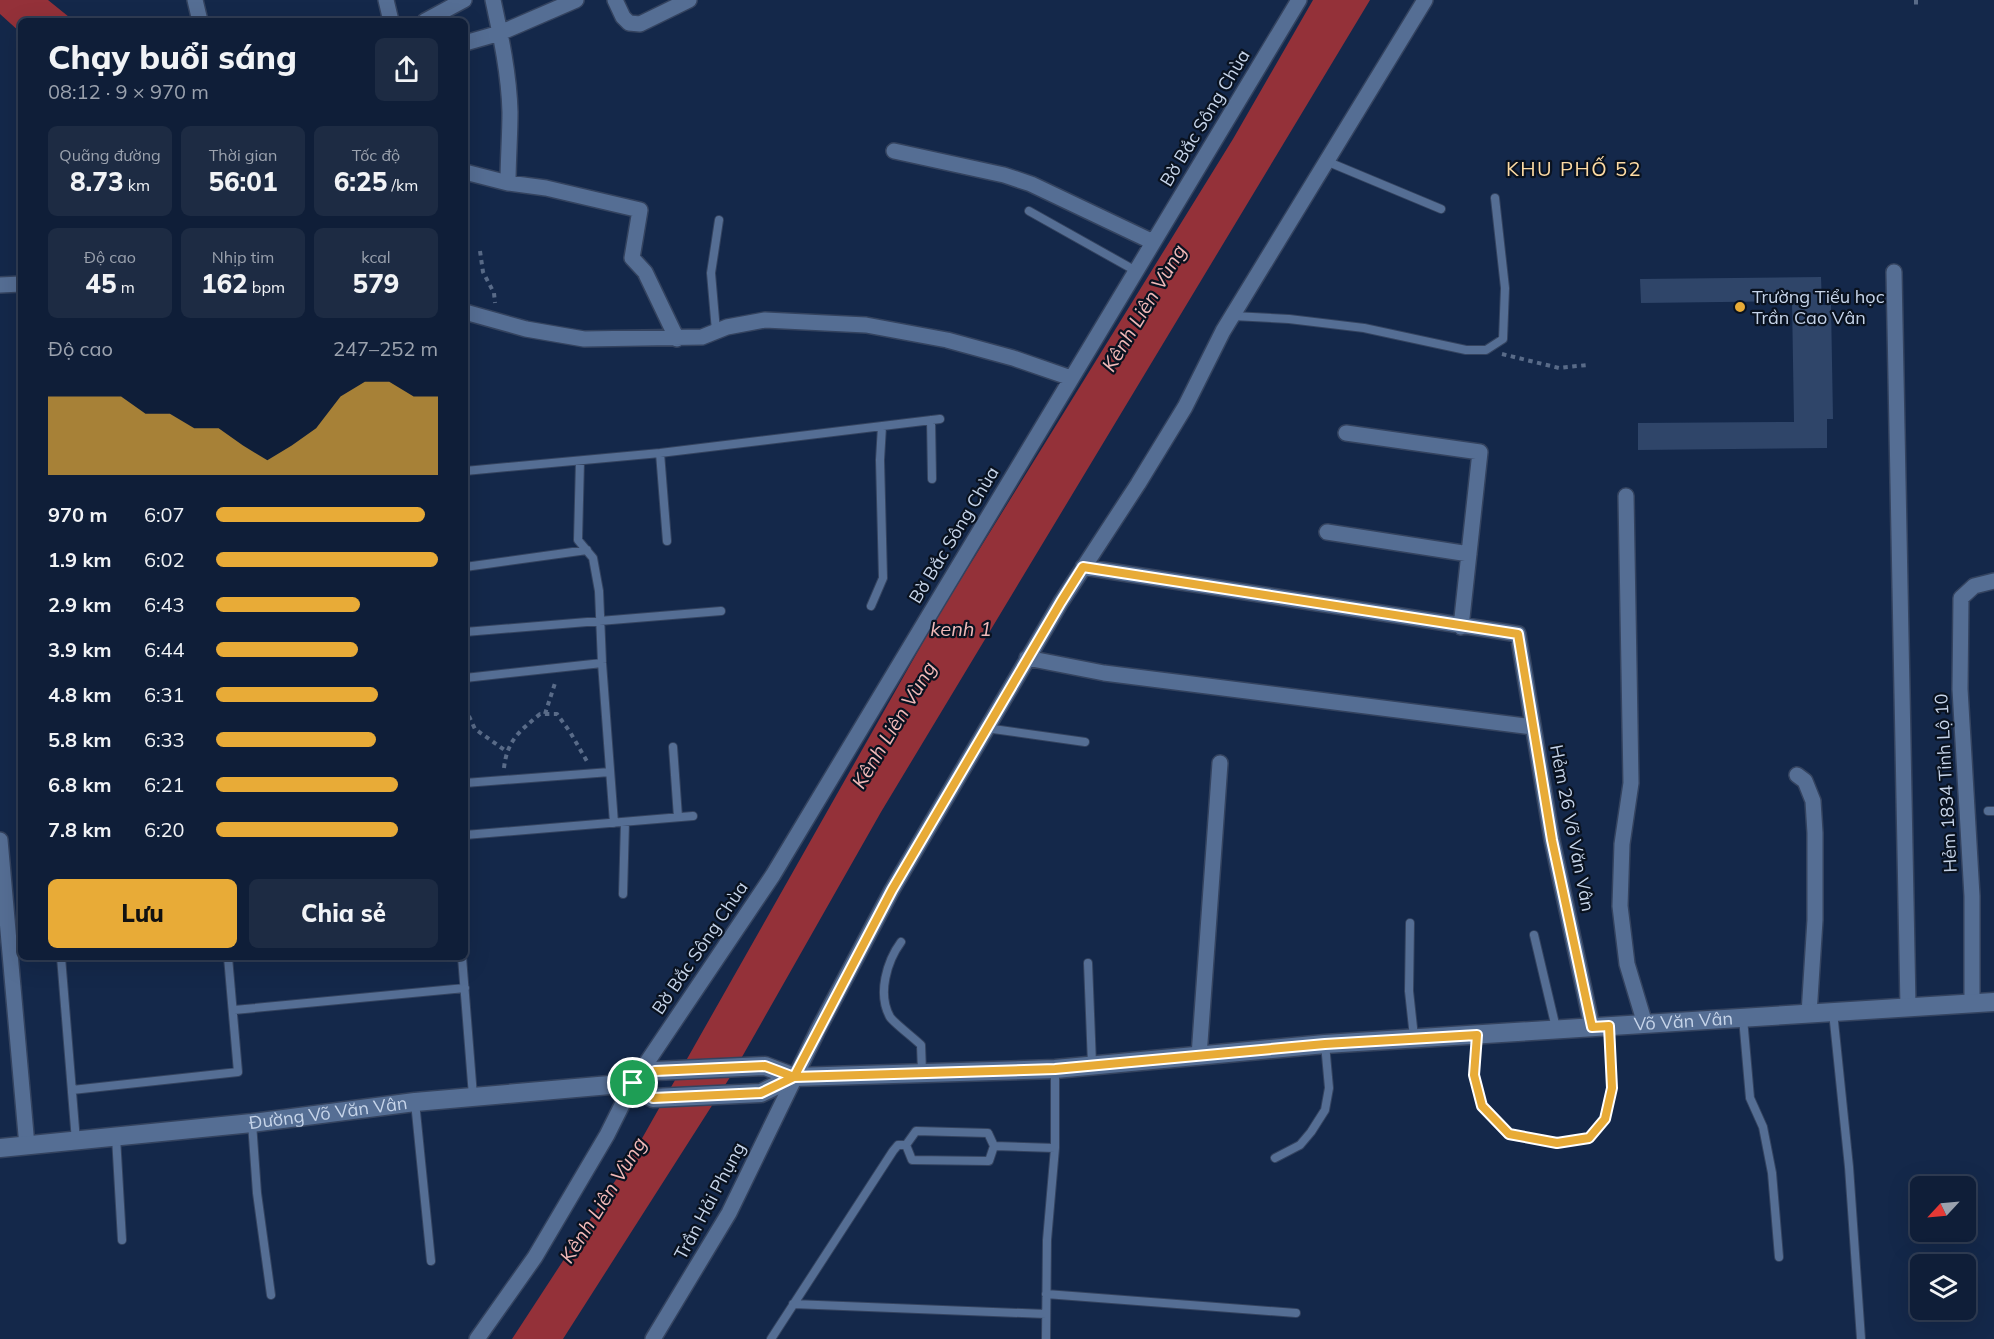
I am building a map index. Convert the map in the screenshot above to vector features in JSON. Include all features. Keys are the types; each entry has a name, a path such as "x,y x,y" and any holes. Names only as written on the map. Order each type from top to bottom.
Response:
{"street":[{"path":"195,0 199,18"},
{"path":"386,0 390,18"},
{"path":"431,18 464,0"},
{"path":"493,0 500,33 510,111 508,183"},
{"path":"468,42 500,33 576,0"},
{"path":"615,0 623,17 629,23 640,24 689,0"},
{"name":"Bờ Bắc Sông Chùa","path":"477,1339 535,1257 607,1136 633,1083 773,875 1299,0"},
{"name":"Trần Hải Phụng","path":"653,1339 729,1213 794,1077 892,890 1027,658 1185,407 1233,316 1425,0"},
{"path":"894,151 1004,175 1031,184 1153,242"},
{"path":"468,173 640,210 632,258 645,272 677,339"},
{"path":"1894,272 1908,1008"},
{"path":"0,285 18,284"},
{"path":"468,313 526,329 584,339 702,337 727,327 765,320 866,325 947,340 1013,358 1071,378"},
{"path":"1083,567 1461,627 1480,452 1346,433"},
{"path":"1626,496 1631,783 1622,844 1620,906 1627,964 1644,1024"},
{"path":"1326,532 1469,554"},
{"name":"Hẻm 1834 Tỉnh Lộ 10","path":"1972,1003 1972,896 1960,689 1961,598 1974,586 1994,581"},
{"name":"Hẻm 26 Võ Văn Vân","path":"1461,627 1518,634 1552,840 1600,1027"},
{"path":"1027,658 1104,673 1533,727"},
{"path":"1199,1056 1221,763"},
{"path":"1797,775 1805,781 1813,801 1815,833 1815,920 1809,1014"},
{"path":"0,840 27,1146"},
{"name":"Võ Văn Vân","path":"655,1071 765,1066 794,1077 1055,1069 1325,1044 1994,1002"},
{"name":"Đường Võ Văn Vân","path":"0,1148 252,1123 473,1096 633,1083 655,1071"},
{"path":"633,1083 653,1098 761,1093 794,1077"}],"lane":[{"path":"1326,161 1441,209"},
{"path":"1233,316 1289,319 1364,328 1466,350 1486,350 1503,339 1505,288 1495,198"},
{"path":"1029,211 1136,271"},
{"path":"716,332 711,273 719,220"},
{"path":"468,471 660,453 940,419"},
{"path":"931,420 932,478"},
{"path":"871,606 883,578 880,460 882,426"},
{"path":"660,453 667,542"},
{"path":"580,461 578,540 593,558 599,591 599,622 614,823"},
{"path":"468,567 587,550"},
{"path":"468,632 721,611"},
{"path":"468,678 602,663"},
{"path":"986,728 1084,742"},
{"path":"674,747 678,817"},
{"path":"468,783 610,772"},
{"path":"468,835 693,816"},
{"path":"623,894 625,822"},
{"path":"1410,923 1409,991 1414,1039"},
{"path":"1534,936 1556,1030"},
{"path":"901,942 891,956 884,993 890,1018 921,1045 922,1072"},
{"path":"61,960 76,1142"},
{"path":"72,1090 238,1072 228,960"},
{"path":"462,960 473,1096"},
{"path":"1088,963 1092,1066"},
{"path":"234,1010 465,988"},
{"path":"1833,1012 1849,1167 1861,1339 1856,1339"},
{"path":"1743,1018 1750,1098 1762,1127 1772,1173 1779,1257"},
{"path":"1477,1035 1474,1075 1482,1106 1509,1134 1557,1143 1589,1138 1605,1119 1612,1088 1600,1027"},
{"path":"1275,1158 1300,1145 1325,1110 1329,1088 1325,1044"},
{"path":"1046,1339 1047,1240 1055,1148 1055,1069"},
{"path":"415,1102 431,1261"},
{"path":"252,1123 257,1193 271,1295"},
{"path":"916,1131 988,1133 994,1146 988,1161 912,1160 906,1145 916,1131"},
{"path":"116,1137 122,1240"},
{"path":"771,1339 893,1150 898,1145 906,1145"},
{"path":"994,1146 1055,1148"},
{"path":"1046,1294 1296,1313"},
{"path":"793,1304 1046,1314"}],"path":[{"path":"1916,0 1916,7"},
{"path":"480,250 483,272 494,293 496,310 488,318"},
{"path":"1486,350 1559,368 1587,366"},
{"path":"545,714 556,685 556,668"},
{"path":"468,714 475,729 506,751"},
{"path":"503,780 506,751 521,730 540,714 557,714 570,732 591,774"}],"water":[{"path":"0,0 48,0 70,18 18,18 18,30 0,14"},
{"name":"kenh 1","path":"1313,0 1370,0 881,812 734,1071 563,1339 512,1339 636,1149 935,621 1233,139"}],"building":[{"path":"1821,277 1822,305 1831,305 1833,419 1827,419 1827,448 1638,450 1638,423 1794,422 1792,301 1641,303 1640,279"}],"place":[{"name":"Trường Tiểu học Trần Cao Vân","path":"1740,307"}],"district":[{"name":"KHU PHỐ 52","path":"1574,169"}],"route":[{"path":"633,1083 653,1098 761,1093 794,1077 892,890 1083,567 1518,634 1552,840 1592,1027 1609,1026 1612,1088 1605,1119 1589,1138 1557,1143 1509,1134 1482,1106 1474,1075 1477,1035 1325,1044 1055,1069 794,1077 765,1066 655,1071 633,1083"}],"water label":[{"name":"Kênh Liên Vùng","path":"1144,308"},
{"name":"Kênh Liên Vùng","path":"894,725"},
{"name":"Kênh Liên Vùng","path":"603,1200"}]}
